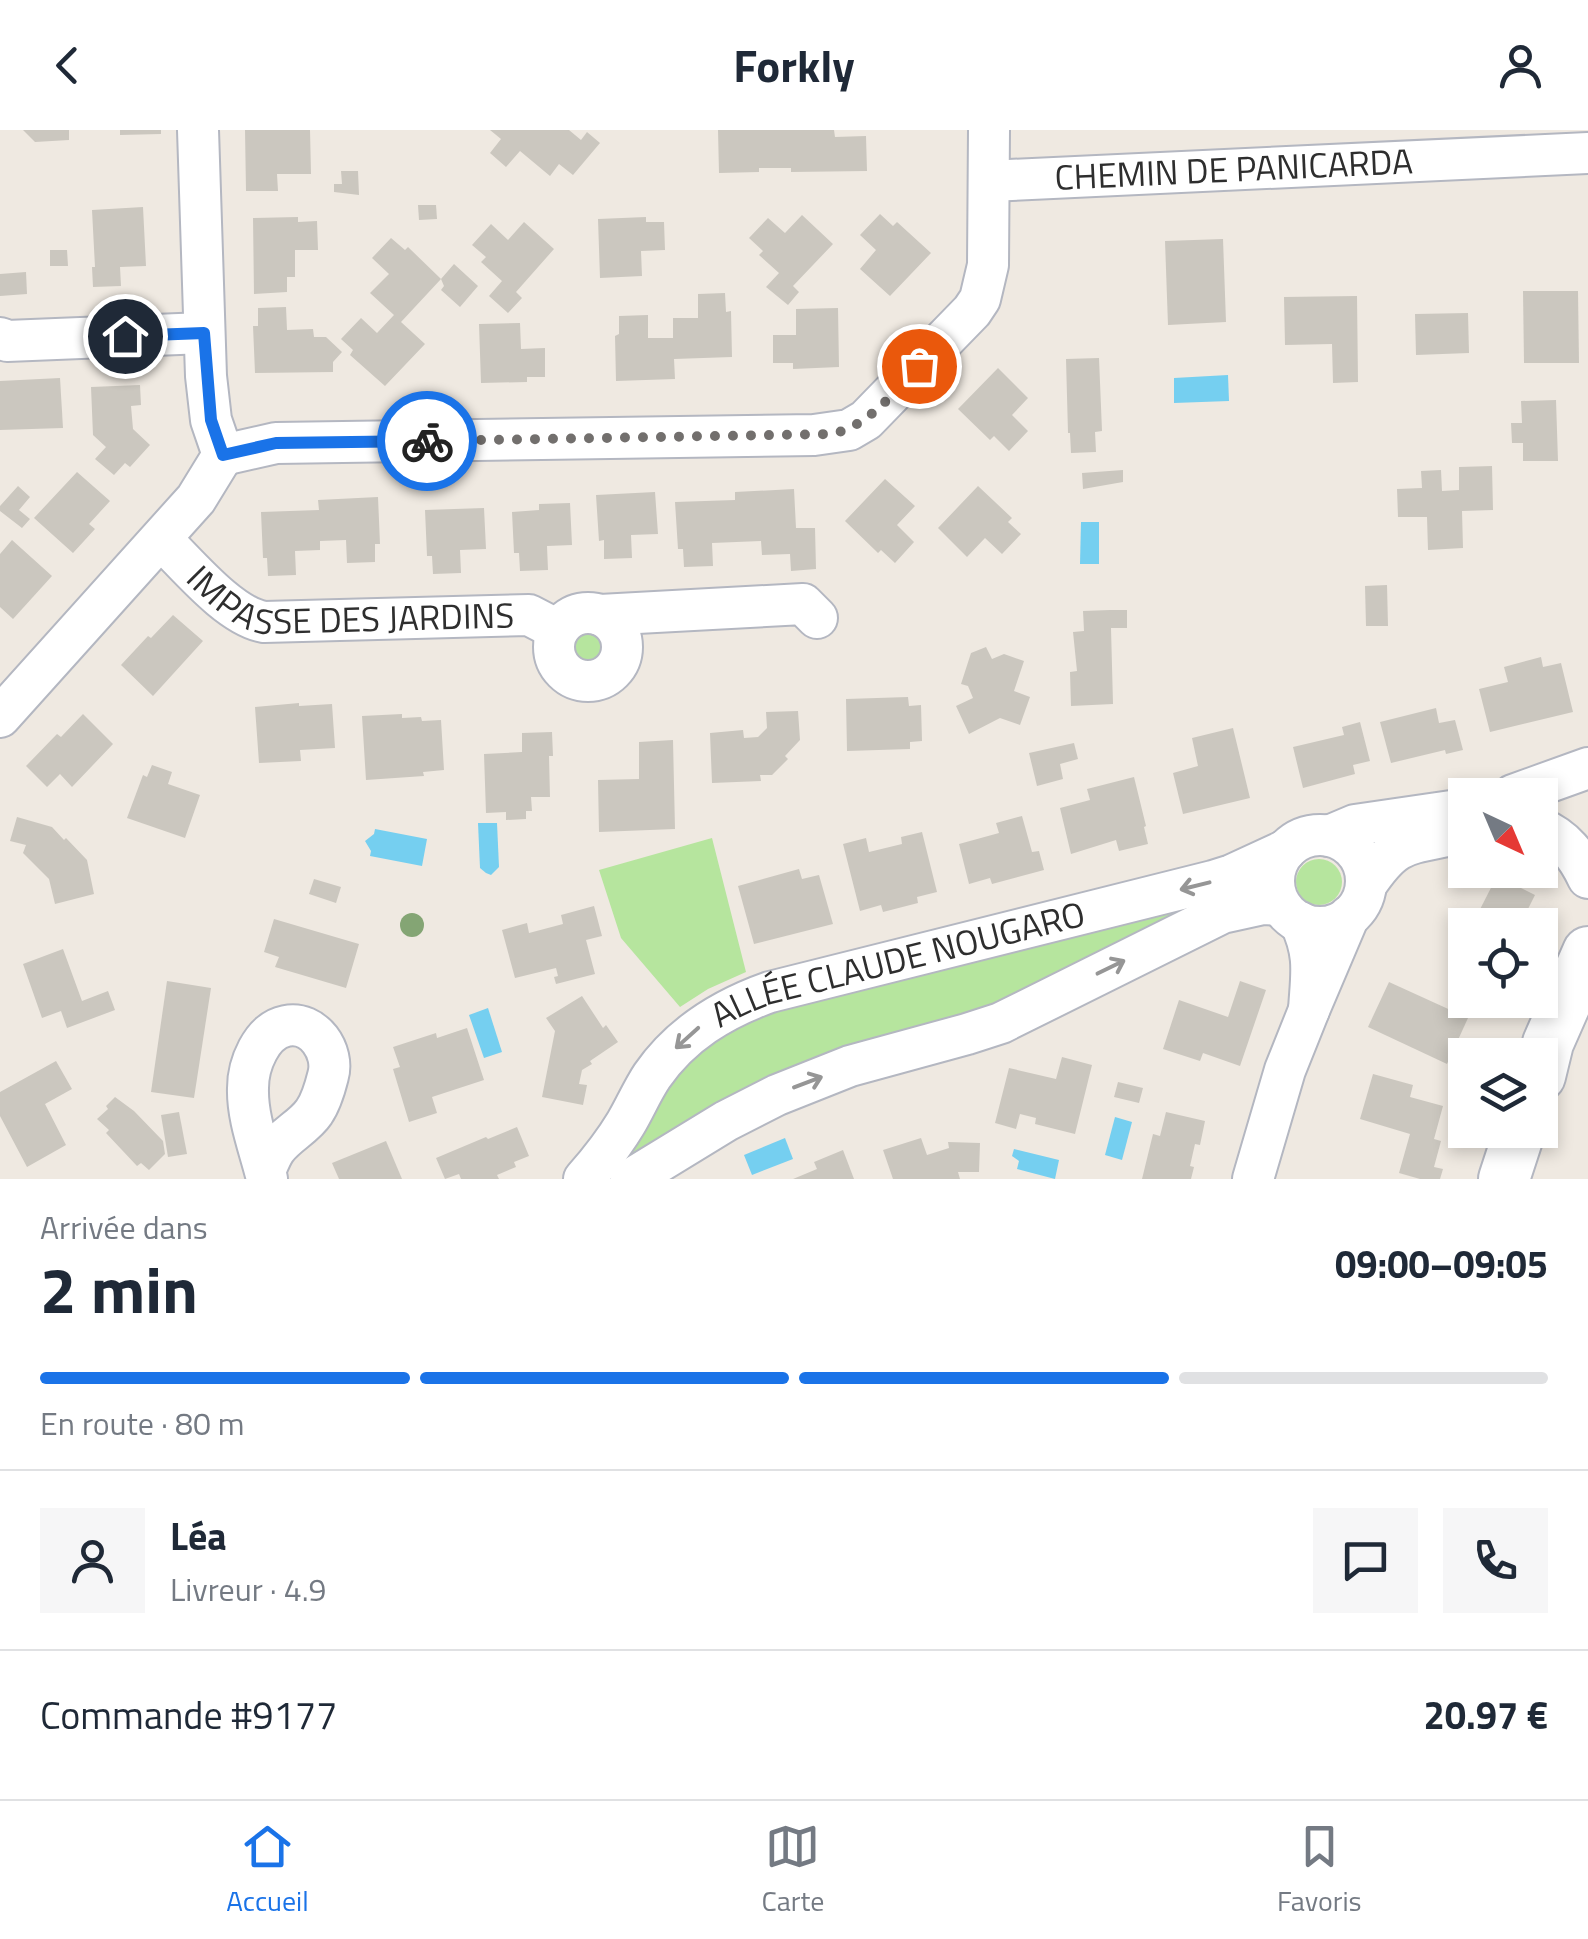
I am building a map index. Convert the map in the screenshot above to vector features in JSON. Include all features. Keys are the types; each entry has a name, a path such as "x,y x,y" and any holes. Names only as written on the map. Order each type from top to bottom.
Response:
{"street":[{"path":"198,130 204,333 211,420 223,455"},
{"path":"0,717 196,499 223,455 276,443 814,435 849,430 866,420 980,299 988,265 989,130"},
{"name":"CHEMIN DE PANICARDA","path":"989,181 1588,153"},
{"path":"0,338 204,333"},
{"name":"IMPASSE DES JARDINS","path":"161,538 232,607 255,620 530,615 558,630"},
{"name":"IMPASSE DES JARDINS","path":"600,614 619,631 620,657 603,678 577,680 556,662 554,636 561,624 585,612 803,604 817,618"},
{"path":"1558,779 1588,768"},
{"path":"1329,836 1355,825 1448,811"},
{"path":"1587,876 1588,833"},
{"path":"1290,914 1320,927 1336,924 1358,901 1364,868 1344,842 1329,836 1298,841 1286,850 1274,877 1275,892 1290,914 1310,943 1309,1010"},
{"path":"1253,1179 1284,1070 1358,901 1378,867 1404,845 1448,836"},
{"path":"1558,837 1576,854 1587,876"},
{"name":"ALLÉE CLAUDE NOUGARO","path":"584,1179 616,1139 651,1077 666,1059 701,1025 742,1002 1212,881 1286,850"},
{"name":"ALLÉE CLAUDE NOUGARO","path":"631,1179 777,1095 850,1066 1001,1022 1222,912 1263,904 1290,914"},
{"path":"1550,1038 1588,952"},
{"path":"1558,1052 1588,1008"},
{"path":"1504,1179 1514,1148"}],"green space":[{"path":"587,624 603,631 610,647 603,663 587,670 571,663 564,647 571,631"},
{"path":"712,838 746,972 680,1007 621,938 599,870"},
{"path":"1319,859 1335,866 1342,882 1335,898 1319,905 1303,898 1296,882 1303,866"},
{"path":"1263,877 1264,890 609,1179 655,1093 736,1019"}],"water":[{"path":"1228,375 1229,401 1174,403 1174,378"},
{"path":"1081,522 1099,522 1099,564 1080,564"},
{"path":"478,823 497,823 499,867 491,875 480,868"},
{"path":"375,829 427,839 422,866 370,856 365,841"},
{"path":"488,1008 502,1052 484,1058 469,1015"},
{"path":"1115,1117 1132,1122 1122,1160 1105,1155"},
{"path":"785,1138 793,1159 752,1175 744,1155"},
{"path":"1014,1149 1059,1160 1055,1179 1017,1169 1019,1161 1012,1156"}],"building":[{"path":"23,130 69,130 69,140 35,142"},
{"path":"120,130 161,130 161,134 120,135"},
{"path":"245,130 310,130 311,174 277,174 278,191 246,191"},
{"path":"490,130 569,130 581,140 587,132 600,143 573,175 559,164 550,176 520,151 506,167 490,153 501,139"},
{"path":"718,130 834,130 835,137 866,136 867,171 791,172 791,168 759,168 759,172 719,173"},
{"path":"341,171 358,171 359,195 334,192 334,184 342,184"},
{"path":"418,205 436,205 437,219 419,220"},
{"path":"143,207 146,266 120,267 121,286 93,287 92,210"},
{"path":"880,214 893,226 897,222 931,253 890,296 860,269 876,250 860,235"},
{"path":"802,215 833,244 793,286 799,292 788,305 766,287 779,273 759,255 763,251 749,238 768,218 785,233"},
{"path":"298,217 298,222 317,221 318,250 295,250 295,277 287,277 287,292 254,294 253,218"},
{"path":"646,217 646,222 664,222 665,250 641,251 642,276 600,278 598,219"},
{"path":"524,222 554,249 516,292 522,298 508,313 489,296 502,281 481,262 486,257 472,245 491,224 508,240"},
{"path":"391,238 405,250 408,247 441,279 401,322 425,344 385,386 350,355 353,350 341,339 361,318 377,333 394,315 370,293 389,274 372,258"},
{"path":"1223,239 1226,322 1168,325 1165,241"},
{"path":"50,250 67,250 68,266 50,266"},
{"path":"454,264 478,286 460,307 441,290 441,279"},
{"path":"26,272 27,294 0,296 0,274"},
{"path":"1523,291 1578,291 1579,363 1524,363"},
{"path":"725,293 726,312 731,311 732,357 674,359 675,379 616,381 615,336 619,334 619,316 648,315 648,338 673,338 673,318 698,318 698,294"},
{"path":"1357,296 1358,382 1333,383 1332,344 1285,345 1284,297"},
{"path":"286,307 287,330 313,329 314,337 326,337 342,352 333,362 333,372 255,373 253,326 258,326 258,308"},
{"path":"838,308 839,367 793,369 793,363 773,363 773,335 796,335 796,309"},
{"path":"1468,313 1469,353 1416,355 1415,314"},
{"path":"520,323 521,349 545,348 545,377 527,377 527,382 481,383 479,324"},
{"path":"1099,358 1102,431 1095,432 1096,452 1071,453 1066,359"},
{"path":"998,368 1028,398 1012,415 1028,431 1009,451 994,436 990,440 958,409"},
{"path":"60,378 63,428 0,430 0,381"},
{"path":"140,385 141,405 131,406 133,429 150,445 130,467 125,463 114,475 95,459 106,447 93,435 91,387"},
{"path":"1556,400 1558,461 1523,461 1523,443 1512,443 1511,423 1522,423 1521,401"},
{"path":"1492,466 1493,510 1462,511 1463,548 1428,550 1427,517 1398,517 1397,489 1422,488 1421,471 1441,470 1442,491 1459,490 1459,467"},
{"path":"1123,470 1123,482 1083,489 1082,473"},
{"path":"77,472 110,501 89,524 95,529 73,553 34,518"},
{"path":"885,479 915,506 897,525 914,542 895,563 881,550 878,553 845,521"},
{"path":"18,486 30,497 19,510 30,519 22,528 0,511"},
{"path":"978,486 1012,518 1008,522 1021,534 1002,554 985,538 967,557 938,528"},
{"path":"794,489 796,528 815,528 816,569 791,571 790,554 762,555 761,541 712,543 713,566 684,567 683,549 678,549 675,502 735,500 735,492"},
{"path":"655,492 658,534 631,535 632,558 604,559 596,495"},
{"path":"378,497 380,544 375,544 375,562 347,563 346,540 320,541 320,550 295,551 296,575 268,576 267,558 263,558 261,512 319,510 318,500"},
{"path":"570,503 572,545 547,546 548,570 520,571 519,553 514,553 512,512 539,510 539,504"},
{"path":"484,508 486,549 460,550 461,573 433,574 432,556 427,556 425,510"},
{"path":"12,540 52,576 13,619 0,607 0,554"},
{"path":"1387,585 1388,626 1366,626 1365,586"},
{"path":"1127,610 1127,628 1111,628 1113,704 1071,706 1070,672 1077,671 1073,632 1084,631 1083,611"},
{"path":"173,615 203,641 153,696 121,665"},
{"path":"986,647 992,659 1004,654 1024,661 1014,691 1030,697 1020,725 1000,718 969,734 956,706 973,698 968,686 961,684 971,653"},
{"path":"1541,657 1543,667 1561,663 1573,712 1490,732 1479,689 1508,682 1504,667"},
{"path":"908,697 909,706 921,705 922,741 910,742 910,749 847,751 846,699"},
{"path":"332,704 335,748 300,750 301,761 259,763 255,707"},
{"path":"1436,708 1439,723 1455,720 1463,750 1446,754 1445,750 1391,763 1380,722"},
{"path":"798,711 800,740 772,775 760,775 761,781 712,783 710,733 743,730 744,738 758,737 767,728 766,712"},
{"path":"83,714 113,744 72,787 60,774 47,787 26,766"},
{"path":"402,714 402,718 441,720 444,770 423,772 424,776 366,780 362,716"},
{"path":"1360,722 1370,761 1353,765 1355,774 1303,788 1293,747 1344,735 1342,727"},
{"path":"1233,728 1250,798 1183,814 1173,773 1198,766 1192,738"},
{"path":"552,732 550,797 531,797 532,811 526,811 526,819 506,820 506,812 486,813 484,754 522,752 522,733"},
{"path":"673,740 675,829 599,832 598,780 639,779 639,742"},
{"path":"1074,743 1078,759 1060,764 1063,779 1037,786 1029,753"},
{"path":"152,765 172,772 168,784 200,795 185,838 127,818 143,775 147,777"},
{"path":"1134,777 1148,844 1119,851 1116,840 1071,854 1060,808 1090,800 1087,789"},
{"path":"1022,816 1032,852 1039,851 1044,870 992,884 990,878 969,884 959,844 999,833 996,823"},
{"path":"17,817 52,827 66,838 87,860 94,894 55,904 49,879 23,853 26,845 10,841"},
{"path":"922,832 937,892 917,897 918,903 883,912 881,905 860,911 843,844 866,838 869,852 902,844 901,837"},
{"path":"799,869 802,879 819,875 833,924 754,944 738,886"},
{"path":"314,879 341,887 336,903 309,894"},
{"path":"1491,888 1521,888 1535,895 1528,908 1481,908"},
{"path":"594,906 602,936 586,940 595,974 556,984 556,968 515,978 502,930 527,923 529,933 563,924 561,915"},
{"path":"274,919 359,944 346,988 275,967 279,957 264,952"},
{"path":"63,949 82,1001 108,991 115,1010 67,1028 61,1011 42,1018 23,964"},
{"path":"167,981 211,988 194,1098 151,1092"},
{"path":"1240,981 1266,990 1240,1066 1203,1053 1200,1061 1163,1049 1179,1000 1228,1017"},
{"path":"1389,982 1448,1009 1448,1018 1468,1018 1459,1038 1448,1038 1447,1064 1368,1027"},
{"path":"582,996 603,1028 606,1025 618,1042 582,1070 579,1084 587,1085 583,1105 542,1097 555,1031 546,1018"},
{"path":"467,1028 484,1080 432,1097 437,1113 409,1122 393,1069 400,1067 393,1047"},
{"path":"1062,1057 1092,1065 1075,1134 1035,1124 1036,1118 1020,1114 1016,1129 995,1123 1009,1068 1056,1079"},
{"path":"56,1061 72,1089 45,1104 66,1145 27,1167 0,1116 0,1092"},
{"path":"1373,1074 1413,1085 1410,1097 1443,1106 1434,1139 1441,1141 1434,1167 1443,1169 1440,1179 1399,1173 1410,1134 1360,1119"},
{"path":"1118,1082 1143,1088 1139,1103 1114,1097"},
{"path":"115,1097 163,1141 165,1154 149,1170 141,1163 137,1166 97,1119"},
{"path":"179,1112 187,1154 168,1157 161,1115"},
{"path":"1166,1112 1205,1121 1200,1145 1195,1144 1191,1179 1142,1179 1153,1134 1160,1136"},
{"path":"517,1127 529,1156 514,1162 516,1167 497,1175 499,1179 461,1179 459,1174 445,1179 436,1158"},
{"path":"921,1138 927,1155 949,1148 948,1142 980,1143 979,1172 958,1172 960,1179 893,1179 883,1150"},
{"path":"386,1141 402,1179 339,1179 332,1163"},
{"path":"843,1150 854,1179 793,1179 817,1169 814,1162"}],"way so far":[{"path":"427,441 832,434 866,420 919,366"}],"route":[{"path":"125,336 204,333 211,420 223,455 276,443 427,441"}]}
